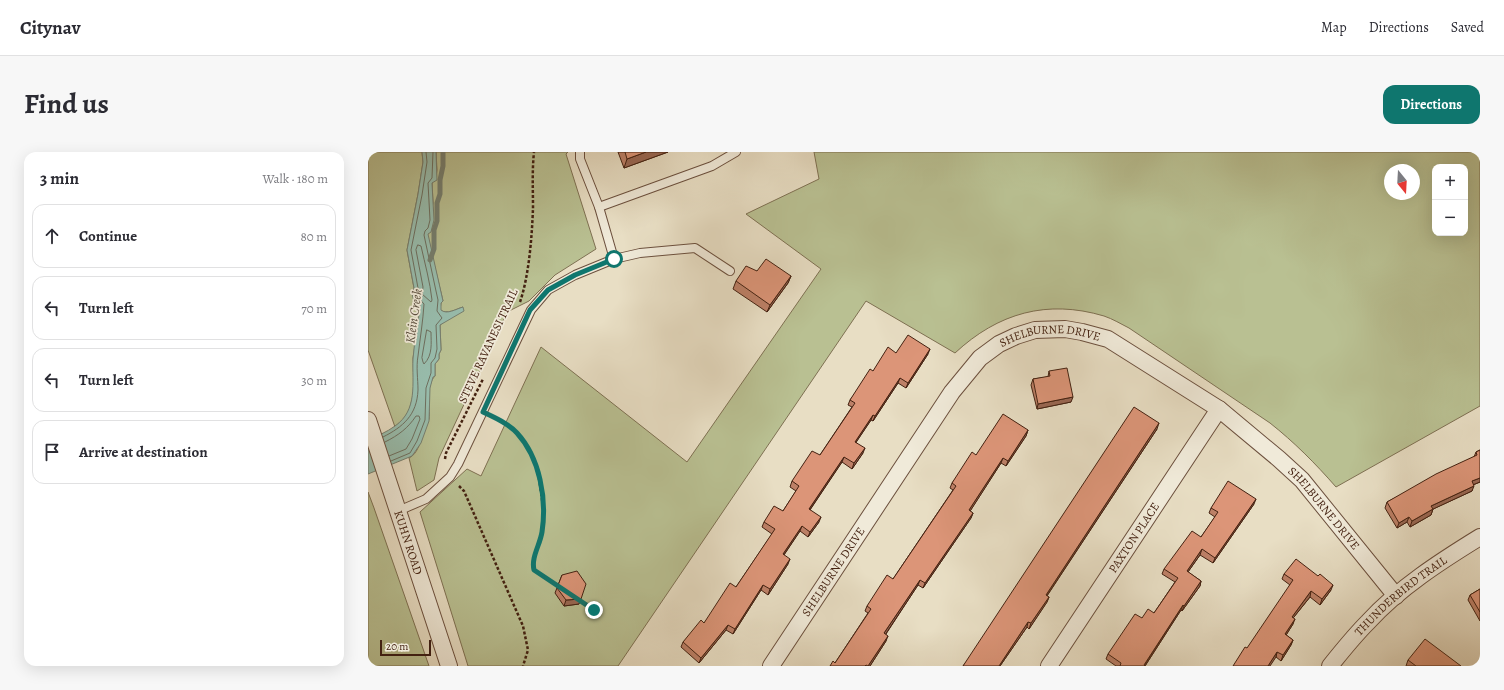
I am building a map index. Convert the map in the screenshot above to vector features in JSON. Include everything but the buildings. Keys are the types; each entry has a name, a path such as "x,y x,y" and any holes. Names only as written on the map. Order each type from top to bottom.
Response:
{"street":[{"name":"SHELBURNE DRIVE","path":"771,666 952,392 980,358 999,344 1016,336 1035,330 1065,329 1108,339 1219,409 1302,480 1396,596"},
{"name":"PAXTON PLACE","path":"1049,666 1219,409"},
{"name":"KUHN ROAD","path":"369,424 449,666"},
{"name":"THUNDERBIRD TRAIL","path":"1330,666 1368,621 1396,596 1431,569 1480,537"}],"lane":[{"path":"580,152 580,159 599,207 614,259"},
{"path":"599,207 712,166 736,152"},
{"path":"398,511 426,499 450,477 458,464 483,412 530,310 548,290 575,275 614,259 640,253 695,248 730,271"}],"path":[{"name":"STEVE RAVANESI TRAIL","path":"520,304 525,288 529,255 533,209 532,166 534,152"},
{"name":"STEVE RAVANESI TRAIL","path":"445,465 446,453 485,375"},
{"path":"483,412 506,424 517,433 529,448 535,461 542,501 543,521 541,535 533,564 534,570 561,588"},
{"path":"457,484 464,491 512,597 523,626 528,650 523,666"},
{"path":"574,597 594,610"}],"shaded area":[{"path":"368,152 422,152 423,162 407,250 414,288 420,304 413,358 414,392 409,411 403,420 395,427 368,350"},
{"path":"436,152 568,152 566,154 596,249 555,275 529,301 507,312 439,458 434,480 417,491 409,458 417,450 429,419 430,385 435,376 435,364 439,359 441,350 440,325 463,307 449,312 440,310 441,303 443,301 427,234 433,203 432,183 436,177 437,170"},
{"path":"814,152 1480,152 1480,406 1336,487 1304,453 1270,423 1129,328 1107,317 1083,311 1063,309 1024,313 1006,319 988,328 971,339 955,353 866,301 618,666 468,666 420,512 467,469 481,476 541,347 687,462 821,269 746,214 819,179"},
{"path":"368,492 374,508 429,666 368,666"}],"water":[{"path":"422,152 436,152 437,180 432,183 434,220 431,232 428,234 443,301 441,303 441,310 449,312 463,307 464,311 440,325 441,350 439,359 435,364 435,376 433,377 430,388 429,421 421,443 412,456 368,474 368,440 395,426 402,420 411,404 413,387 413,359 420,304 414,301 412,294 414,288 407,250 423,162"}],"waterway":[{"name":"Klein Creek","path":"430,260 434,249 434,230 437,221 437,203 440,194 443,152"}],"route":[{"path":"594,610 534,570 533,564 541,535 543,521 539,476 535,461 529,448 517,433 506,424 483,412 519,338 530,310 548,290 575,275 614,259"}]}
